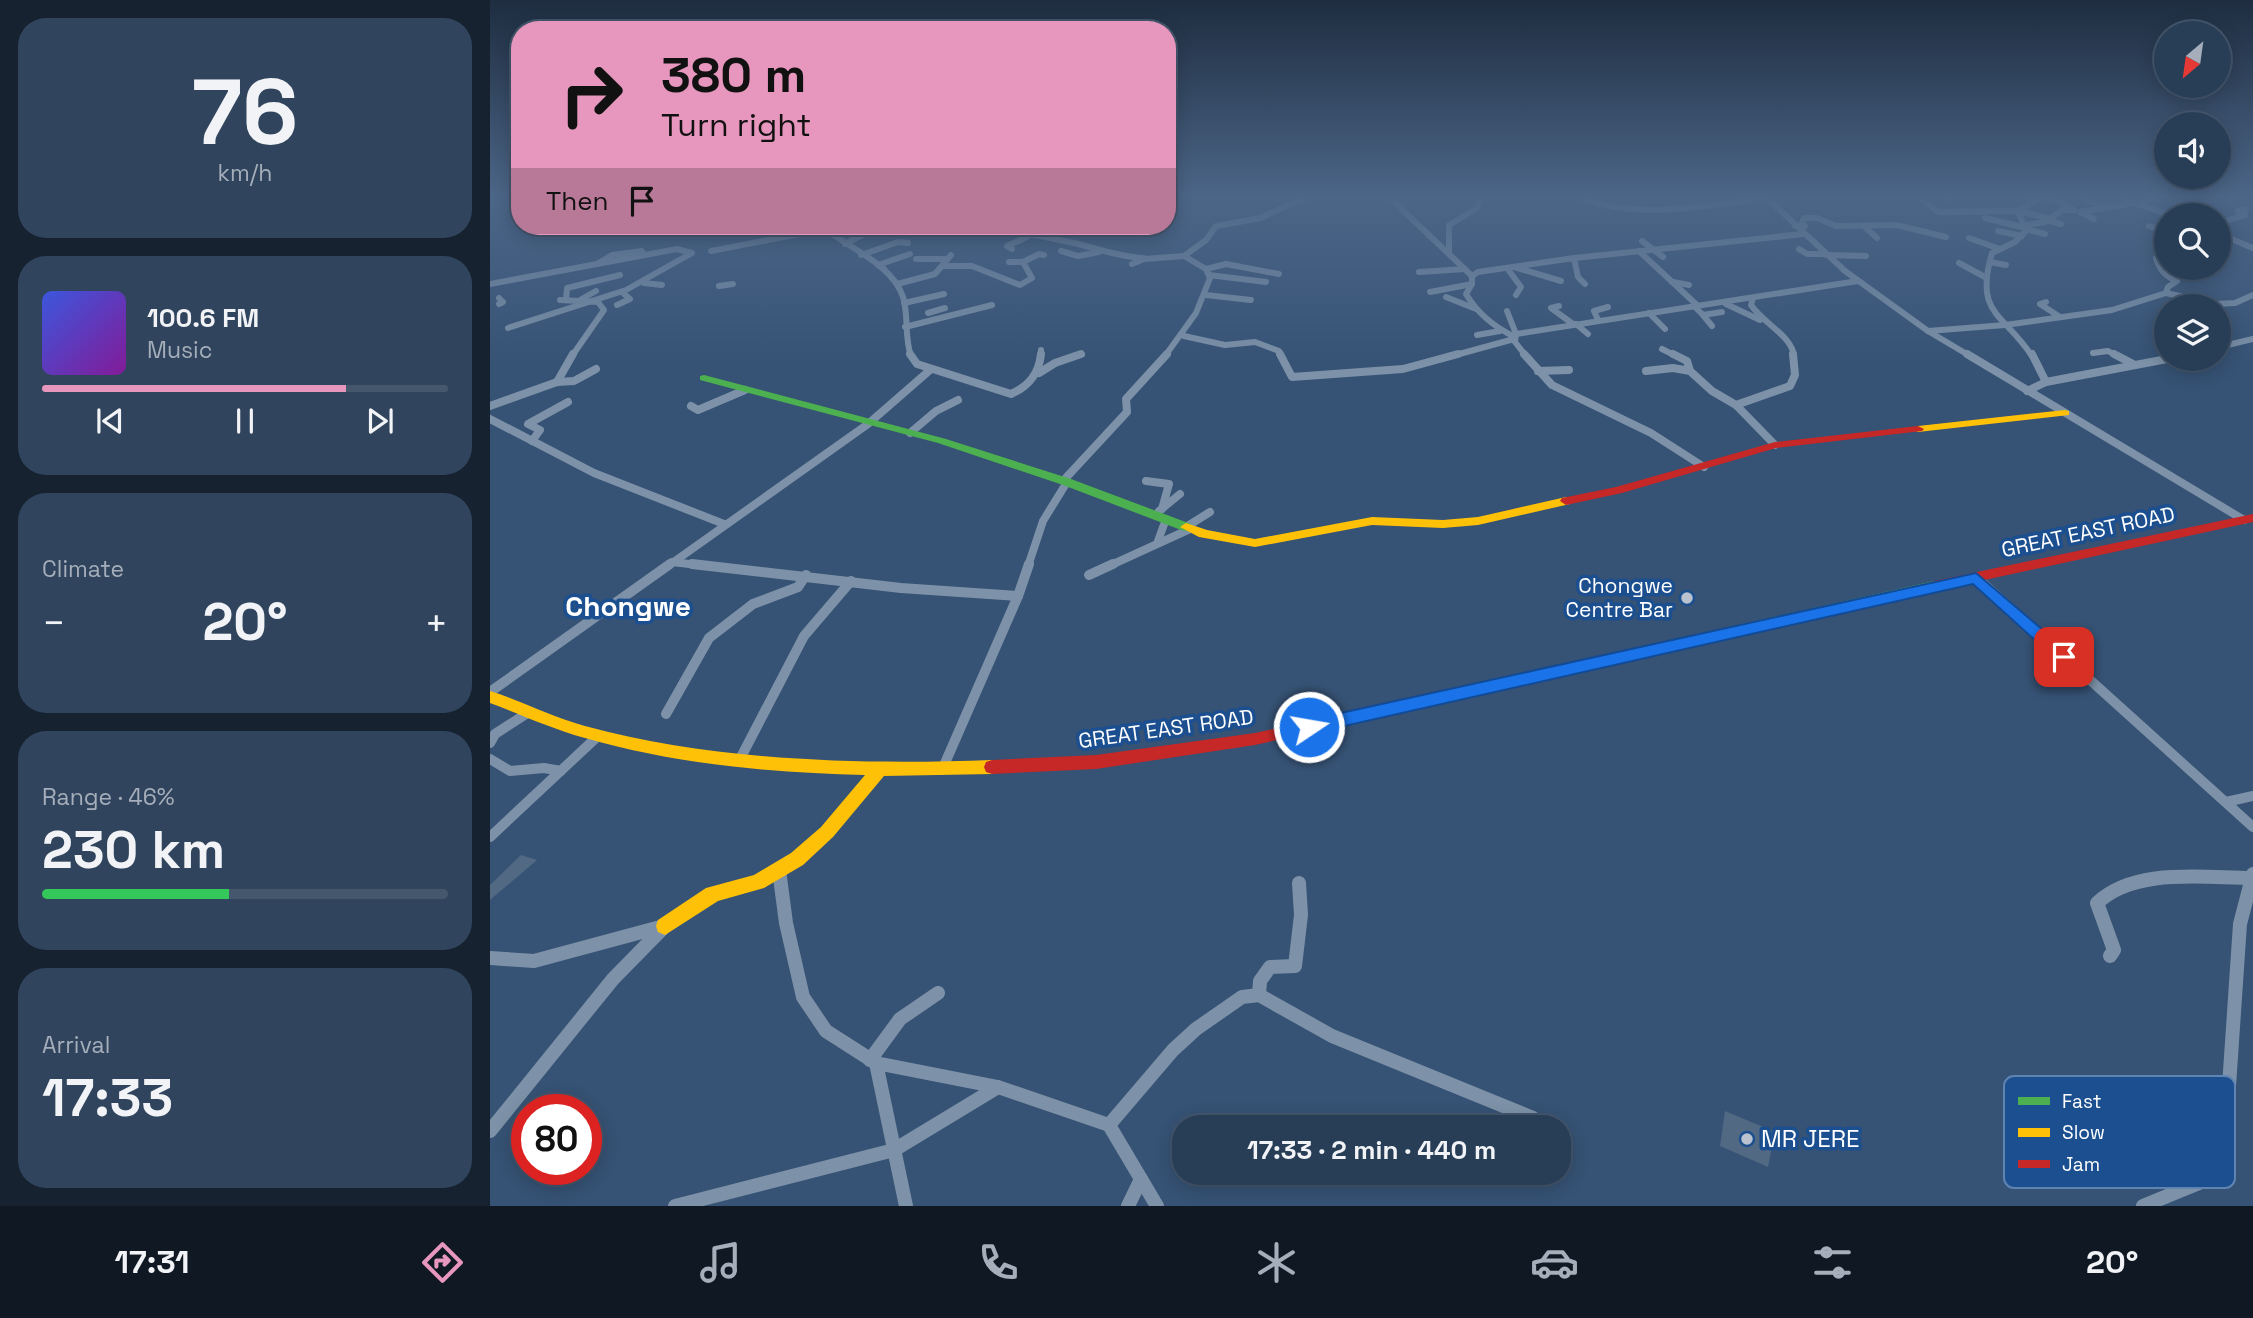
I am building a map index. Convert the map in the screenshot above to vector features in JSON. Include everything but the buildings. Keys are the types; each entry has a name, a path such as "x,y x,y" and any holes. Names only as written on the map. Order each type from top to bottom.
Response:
{"main road":[{"path":"704,378 868,424 910,433 1160,514 1188,528 1227,540 1255,543 1372,521 1443,524 1478,521 1704,467 1775,445 2065,413"},
{"name":"GREAT EAST ROAD","path":"490,694 528,712 598,736 815,768 942,771 1096,762 1255,739 2248,519"},
{"path":"665,926 699,901 729,888 761,881 812,847 880,769"}],"street":[{"path":"594,266 612,255 649,251"},
{"path":"491,286 505,281 672,251"},
{"path":"508,328 623,293 666,272 692,253 686,251"},
{"path":"856,251 897,284 904,303 905,327 912,359 930,370 1003,394 1021,390 1039,373 1055,363 1081,354"},
{"path":"861,255 872,251"},
{"path":"1062,251 1082,256 1116,251"},
{"path":"1104,252 1171,260 1187,258 1194,251"},
{"path":"1446,251 1465,269 1472,280"},
{"path":"1430,292 1472,280 1486,271 1636,251"},
{"path":"1639,251 1673,282 1712,326"},
{"path":"1657,251 1663,257"},
{"path":"1803,251 1807,254 1866,256"},
{"path":"1823,251 1858,281 1928,331 2248,519"},
{"path":"1995,251 1992,253 1985,277 1986,295 2005,325 2031,352 2046,382"},
{"path":"882,271 885,269 878,265 910,254"},
{"path":"1009,262 1023,262 1039,254 1044,255"},
{"path":"869,261 880,257 877,256"},
{"path":"897,284 930,277 949,257 916,259"},
{"path":"1132,264 1143,258"},
{"path":"1187,258 1207,272 1266,282"},
{"path":"1515,258 1513,267 1522,290 1516,295"},
{"path":"1574,258 1578,277 1585,284"},
{"path":"943,266 957,264 974,267 1020,285 1032,278 1023,262"},
{"path":"1959,262 1969,267 1967,270 1985,277"},
{"path":"1990,262 2006,264"},
{"path":"1207,272 1226,264 1279,274"},
{"path":"1486,271 1484,265 1493,264"},
{"path":"1513,267 1560,281"},
{"path":"505,281 505,278 525,269"},
{"path":"1419,272 1465,269"},
{"path":"942,771 1018,596 1043,520 1065,482 1127,412 1126,399 1184,336 1206,295 1207,272"},
{"path":"557,382 566,360 599,323 604,310 598,302 563,300 567,288 620,275"},
{"path":"1538,281 1549,279"},
{"path":"632,280 662,285"},
{"path":"1449,281 1472,280"},
{"path":"1472,280 1466,294 1476,309 1500,331 1515,337"},
{"path":"2166,293 2168,287 2177,281 2175,280"},
{"path":"1184,336 1226,345 1244,341 1255,342 1279,351 1286,370 1292,377 1404,369 1515,337 1575,324 1858,281"},
{"path":"1673,282 1689,285"},
{"path":"719,286 733,284"},
{"path":"1756,289 1765,296"},
{"path":"579,300 596,292"},
{"path":"617,305 630,299 623,293"},
{"path":"1928,331 2005,325 2112,310 2166,293 2216,304 2235,303 2253,295"},
{"path":"904,303 944,294"},
{"path":"1206,295 1251,300"},
{"path":"1447,297 1476,309"},
{"path":"1752,298 1751,304 1760,320"},
{"path":"490,299 500,300"},
{"path":"2046,302 2040,304 2060,317"},
{"path":"1721,303 1760,320 1782,334 1793,348 1794,382 1790,386 1736,405"},
{"path":"905,327 992,305"},
{"path":"1559,306 1551,308 1588,334"},
{"path":"917,323 928,313 945,307"},
{"path":"1598,320 1594,311 1608,307"},
{"path":"1507,310 1515,337 1538,371 1552,385 1651,433 1704,467"},
{"path":"1703,315 1722,312"},
{"path":"1649,313 1665,329"},
{"path":"1477,335 1500,331"},
{"path":"2231,344 2253,339"},
{"path":"1662,349 1687,361 1690,371 1712,391 1736,405 1775,445"},
{"path":"1039,373 1043,364 1041,350"},
{"path":"2093,353 2108,351 2135,365"},
{"path":"2027,391 2046,382 2154,361"},
{"path":"1538,371 1554,367 1569,370"},
{"path":"1646,371 1672,368 1690,371"},
{"path":"490,406 557,382 574,381 596,369"},
{"path":"490,694 723,524 868,424 930,370"},
{"path":"691,406 698,410 745,390"},
{"path":"910,433 936,411 957,400"},
{"path":"1594,405 1602,401"},
{"path":"532,441 540,430 528,425 568,402"},
{"path":"490,419 594,473 723,524"},
{"path":"1146,481 1170,484 1160,514 1158,541"},
{"path":"1160,514 1181,494"},
{"path":"1089,575 1188,528 1210,512"},
{"path":"672,562 806,575 901,588 1018,596"},
{"path":"666,714 709,638 753,604 797,587 806,575"},
{"path":"1976,578 2253,827"},
{"path":"740,759 804,636 851,581"},
{"path":"492,736 528,712"},
{"path":"490,837 598,736"},
{"path":"490,759 510,771 544,768 561,771"},
{"path":"2226,802 2253,796"},
{"path":"779,870 786,923 803,997 826,1031 873,1062 998,1087 1109,1125 1157,1206"},
{"path":"2110,956 2114,950 2096,903 2103,892 2133,882 2253,876 2240,924 2230,1076"},
{"path":"1259,995 1260,981 1270,968 1296,966 1301,915 1299,883"},
{"path":"490,958 534,961 665,926"},
{"path":"490,1131 613,979 665,926"},
{"path":"906,1206 873,1062 900,1019 938,993"},
{"path":"1109,1125 1173,1050 1196,1029 1242,997 1259,995 1332,1036 1526,1115"},
{"path":"675,1206 894,1150 998,1087"},
{"path":"1128,1206 1141,1179"},
{"path":"2143,1206 2185,1188"}],"traffic: fast":[{"path":"704,378 942,441 1067,482 1186,527"},
{"path":"1403,706 1934,586"}],"traffic: slow":[{"path":"1918,429 2065,413"},
{"path":"1186,527 1204,534 1255,543 1372,521 1443,524 1478,521 1566,501"},
{"path":"490,697 586,733 697,754 844,768 992,767"},
{"path":"665,926 713,894 758,882 797,859 827,832 880,769"}],"traffic: jam":[{"path":"1566,501 1618,490 1775,445 1918,429"},
{"path":"1934,586 2253,518"},
{"path":"992,767 1096,762 1255,739 1403,706"}],"place":[{"name":"Chongwe Centre Bar","path":"1687,598"},
{"name":"MR JERE","path":"1747,1139"}],"district":[{"name":"Chongwe","path":"628,606"}],"route":[{"path":"1309,727 1976,578 2064,657"}]}
